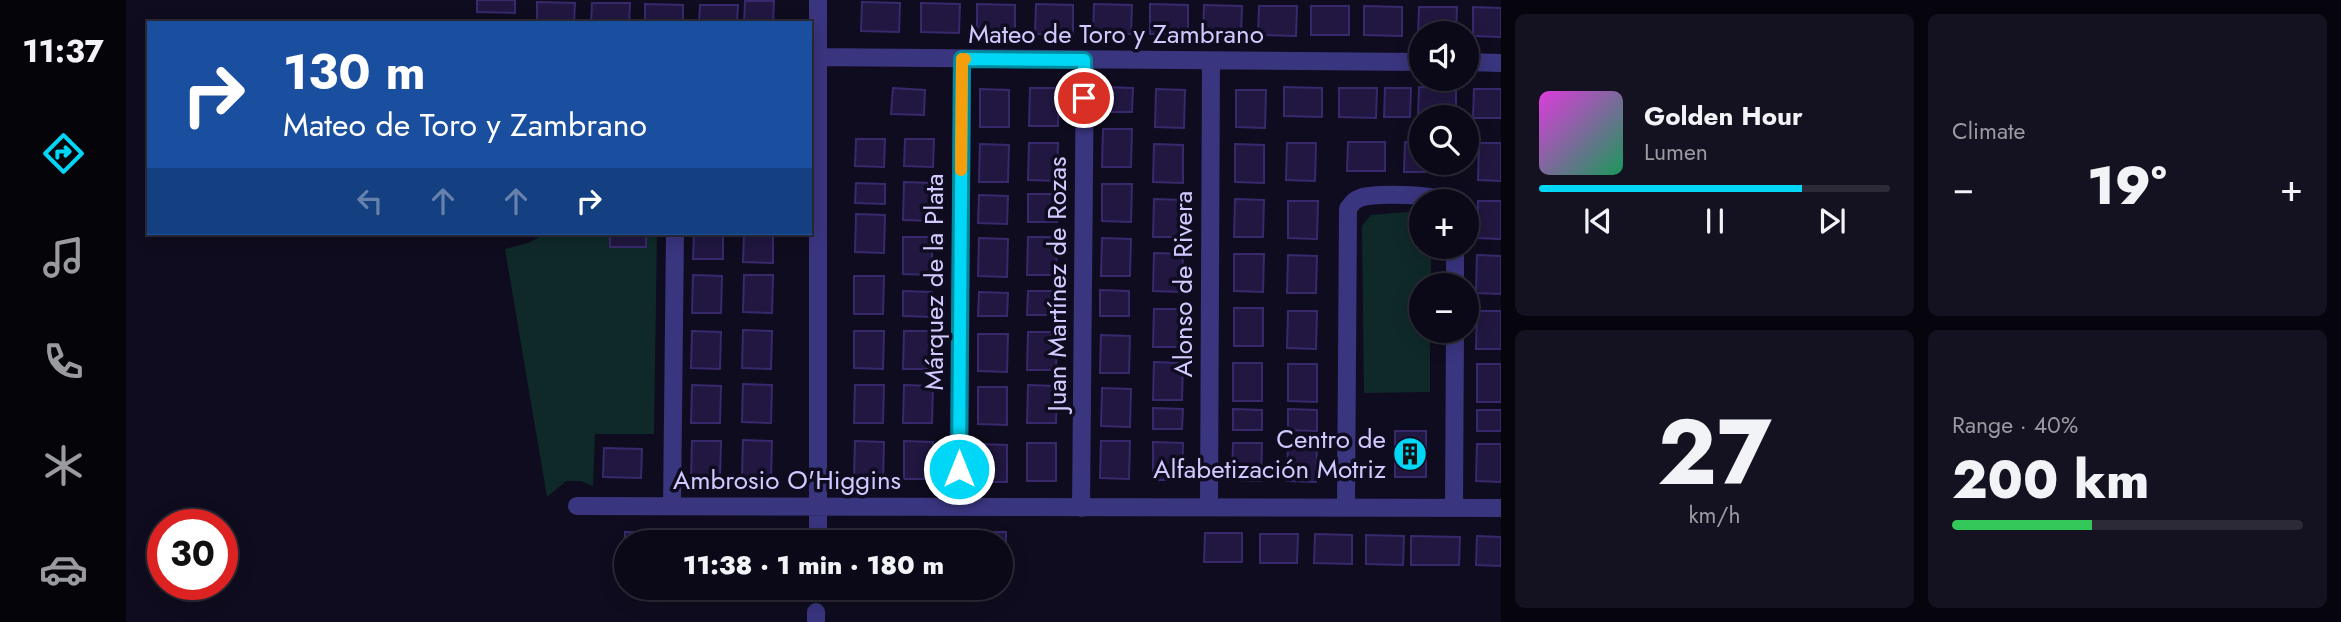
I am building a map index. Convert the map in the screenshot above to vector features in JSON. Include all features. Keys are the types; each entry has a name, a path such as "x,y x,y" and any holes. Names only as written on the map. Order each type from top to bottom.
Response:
{"street":[{"path":"818,0 814,57 818,530"},
{"name":"Mateo de Toro y Zambrano","path":"814,57 1409,62"},
{"name":"Márquez de la Plata","path":"959,506 962,59"},
{"name":"Juan Martínez de Rozas","path":"1081,508 1084,60"},
{"name":"Alonso de Rivera","path":"1209,507 1211,61"},
{"path":"1479,62 1501,63"},
{"path":"1346,507 1348,209 1358,198 1409,197"},
{"path":"671,506 675,235"},
{"path":"1454,507 1455,343"},
{"name":"Ambrosio O'Higgins","path":"577,506 1501,508"}],"green space":[{"path":"1409,212 1409,259 1431,259 1431,273 1409,273 1409,343 1430,343 1430,392 1364,393 1362,226 1371,215"},
{"path":"543,235 657,235 654,434 595,434 593,486 581,481 566,481 547,497 505,249 528,243"}],"building":[{"path":"477,0 515,0 515,13 477,12"},
{"path":"745,1 774,1 773,21 744,21"},
{"path":"537,2 575,3 574,21 537,21"},
{"path":"862,2 900,3 899,32 861,31"},
{"path":"592,3 630,3 629,21 591,21"},
{"path":"921,3 960,4 959,33 921,32"},
{"path":"645,4 683,5 683,21 645,21"},
{"path":"977,4 1015,5 1015,34 977,33"},
{"path":"1036,4 1073,5 1073,34 1035,34"},
{"path":"1094,4 1132,5 1131,34 1093,33"},
{"path":"1150,4 1188,5 1188,34 1150,34"},
{"path":"700,5 738,5 737,21 699,21"},
{"path":"1204,5 1242,6 1241,35 1203,35"},
{"path":"1259,6 1297,6 1296,36 1258,35"},
{"path":"1311,6 1349,6 1349,35 1311,35"},
{"path":"1364,6 1402,7 1402,36 1364,35"},
{"path":"1419,7 1457,7 1456,21 1419,21"},
{"path":"1473,7 1501,8 1501,37 1479,36 1479,21 1473,21"},
{"path":"1104,87 1133,88 1132,112 1103,112"},
{"path":"1284,87 1322,88 1322,117 1284,116"},
{"path":"893,88 925,90 924,115 891,114"},
{"path":"1030,88 1059,88 1058,126 1029,126"},
{"path":"1339,88 1377,88 1376,118 1339,117"},
{"path":"1385,88 1409,88 1409,117 1384,117"},
{"path":"980,89 1009,90 1009,127 980,127"},
{"path":"1156,89 1185,90 1184,128 1155,127"},
{"path":"1501,89 1501,118 1479,118 1479,105 1473,105 1474,91"},
{"path":"1236,90 1266,90 1265,128 1236,127"},
{"path":"1419,91 1456,91 1456,105 1418,105"},
{"path":"1103,129 1132,129 1131,167 1102,167"},
{"path":"856,139 885,139 884,167 855,166"},
{"path":"905,139 934,139 933,167 904,166"},
{"path":"1348,142 1385,142 1385,171 1347,171"},
{"path":"1405,142 1409,142 1409,172 1404,172"},
{"path":"1029,143 1058,143 1057,181 1028,180"},
{"path":"1287,143 1316,143 1315,181 1286,180"},
{"path":"1479,143 1501,143 1501,181 1478,180"},
{"path":"980,144 1009,145 1008,182 979,182"},
{"path":"1154,144 1183,145 1183,183 1153,182"},
{"path":"1235,144 1264,145 1264,183 1235,182"},
{"path":"904,182 933,183 933,221 903,220"},
{"path":"856,183 885,184 885,204 855,203"},
{"path":"1102,184 1132,184 1131,222 1102,221"},
{"path":"1028,194 1057,194 1057,222 1028,222"},
{"path":"979,195 1008,196 1007,224 978,223"},
{"path":"1154,199 1183,200 1182,237 1153,237"},
{"path":"1235,199 1264,200 1263,237 1234,237"},
{"path":"1288,201 1318,201 1317,239 1288,238"},
{"path":"1479,201 1501,201 1501,239 1479,238"},
{"path":"856,214 885,215 884,253 855,252"},
{"path":"610,235 646,235 646,247 610,247"},
{"path":"694,235 723,235 723,259 693,259"},
{"path":"744,235 773,235 773,263 743,262"},
{"path":"903,237 932,237 932,275 903,274"},
{"path":"1028,237 1057,237 1056,275 1027,275"},
{"path":"979,238 1008,239 1007,277 978,276"},
{"path":"1102,238 1131,239 1130,276 1101,276"},
{"path":"1154,253 1183,254 1182,292 1153,291"},
{"path":"1234,254 1264,254 1263,292 1234,291"},
{"path":"1288,255 1317,256 1316,293 1287,293"},
{"path":"1479,255 1501,256 1501,294 1479,293 1479,273 1477,273"},
{"path":"693,275 722,276 721,313 692,313"},
{"path":"744,275 773,275 772,313 743,312"},
{"path":"854,276 884,276 883,314 854,314"},
{"path":"1100,290 1129,291 1129,316 1100,316"},
{"path":"903,291 932,292 932,317 903,316"},
{"path":"1028,291 1057,291 1057,315 1027,315"},
{"path":"979,292 1008,293 1007,316 978,316"},
{"path":"1234,308 1263,308 1263,346 1234,346"},
{"path":"1154,309 1183,309 1182,347 1153,347"},
{"path":"1288,311 1317,311 1316,349 1287,348"},
{"path":"1479,311 1501,311 1501,349 1476,349 1476,343 1479,343"},
{"path":"743,330 772,331 771,369 742,368"},
{"path":"692,331 721,332 720,369 691,368"},
{"path":"854,331 884,331 883,369 854,368"},
{"path":"904,331 933,331 932,369 903,369"},
{"path":"1028,332 1057,332 1056,370 1027,370"},
{"path":"978,334 1008,334 1007,372 978,371"},
{"path":"1101,335 1130,336 1129,373 1100,373"},
{"path":"1154,362 1183,363 1182,400 1153,400"},
{"path":"1233,363 1262,363 1262,401 1233,401"},
{"path":"1288,364 1317,364 1317,402 1288,401"},
{"path":"1477,364 1501,364 1501,402 1477,402"},
{"path":"743,384 772,385 771,423 742,422"},
{"path":"692,385 721,386 720,423 691,423"},
{"path":"855,385 884,385 883,423 854,423"},
{"path":"904,385 933,386 932,423 903,423"},
{"path":"1028,385 1057,386 1056,423 1027,423"},
{"path":"978,387 1007,387 1007,425 978,424"},
{"path":"1102,388 1131,389 1130,427 1101,426"},
{"path":"1153,408 1183,409 1182,429 1153,429"},
{"path":"1233,409 1262,410 1262,430 1233,430"},
{"path":"1288,409 1317,410 1317,431 1288,430"},
{"path":"1477,410 1501,410 1501,431 1477,431"},
{"name":"Centro de Alfabetización Motriz","path":"1395,431 1426,431 1426,477 1395,477"},
{"path":"743,440 772,441 771,478 742,478"},
{"path":"692,441 721,441 720,479 691,478"},
{"path":"855,441 884,442 883,480 854,479"},
{"path":"904,441 933,442 933,479 904,479"},
{"path":"1101,441 1130,441 1129,479 1100,478"},
{"path":"1153,442 1183,443 1182,480 1153,480"},
{"path":"1027,443 1056,443 1056,481 1027,481"},
{"path":"1233,443 1262,443 1261,481 1232,480"},
{"path":"1288,443 1317,444 1316,482 1287,481"},
{"path":"978,444 1007,445 1007,482 977,482"},
{"path":"1477,444 1501,444 1501,482 1476,481"},
{"path":"604,448 642,449 641,478 603,477"},
{"path":"1205,533 1242,533 1242,562 1204,562"},
{"path":"1260,534 1298,534 1297,563 1260,563"},
{"path":"1315,534 1352,535 1352,564 1314,563"},
{"path":"1366,535 1404,536 1403,565 1366,564"},
{"path":"1411,536 1460,537 1459,565 1411,565"},
{"path":"1477,536 1501,537 1501,566 1476,565"}],"slow traffic":[{"path":"961,170 962,59 965,59"}],"place":[{"name":"Centro de Alfabetización Motriz","path":"1410,454"}],"route":[{"path":"959,469 962,59 1084,60 1084,98"}]}
